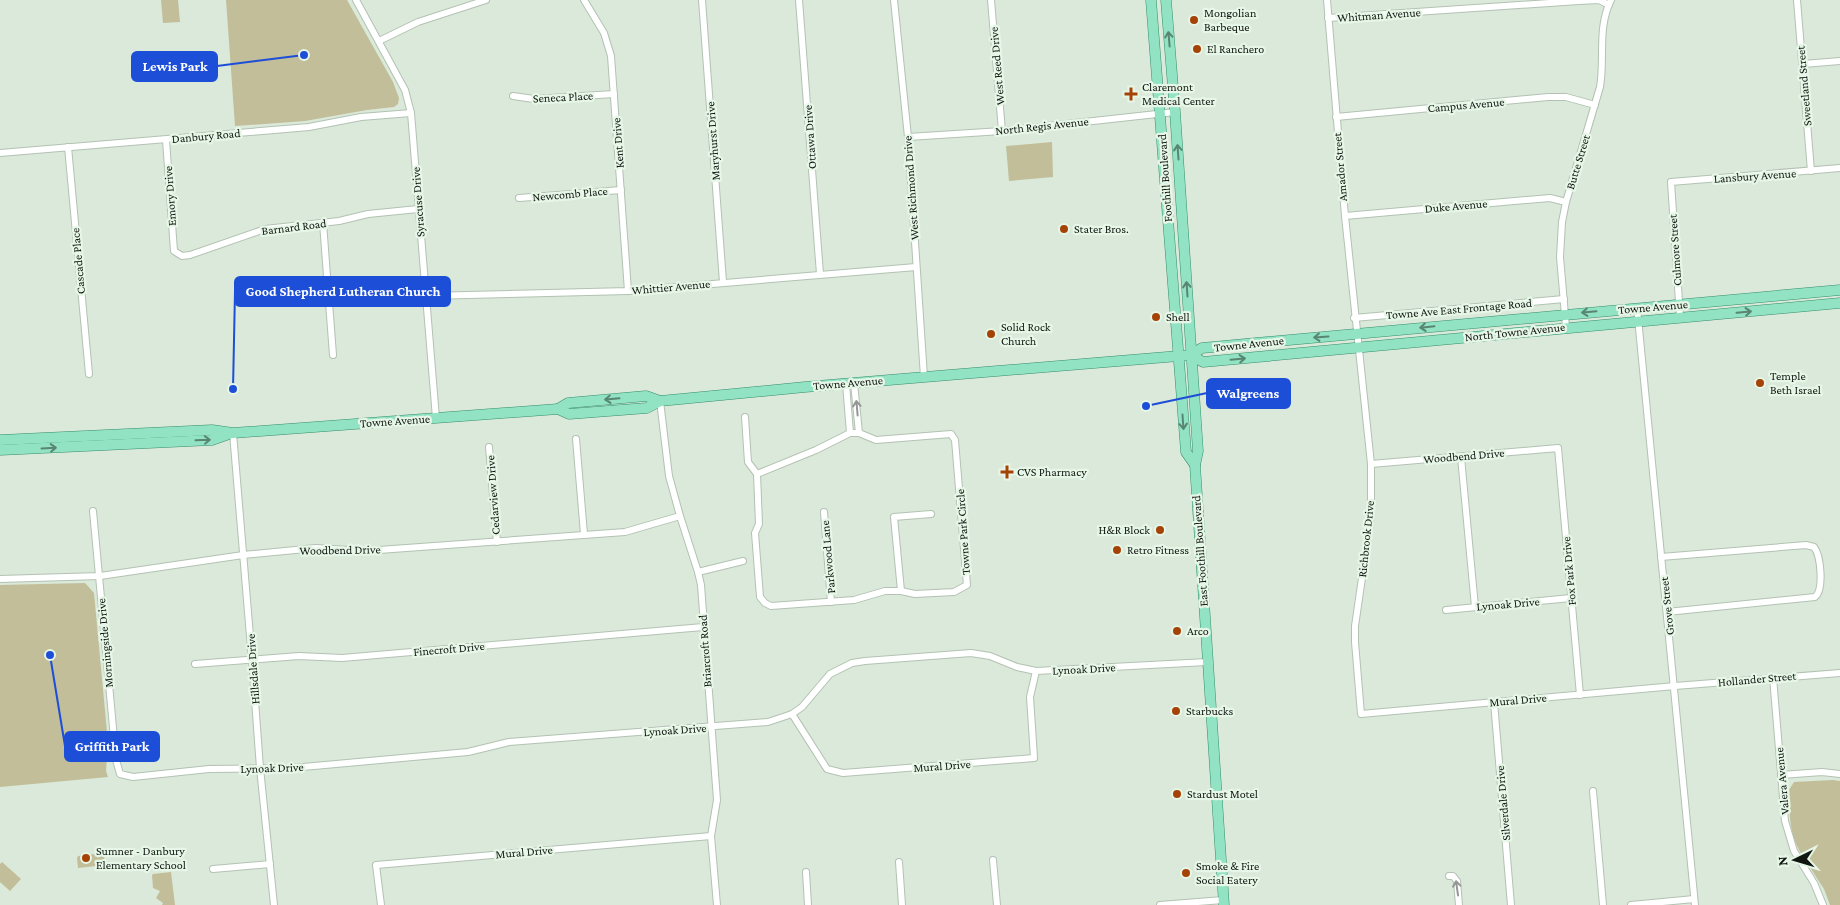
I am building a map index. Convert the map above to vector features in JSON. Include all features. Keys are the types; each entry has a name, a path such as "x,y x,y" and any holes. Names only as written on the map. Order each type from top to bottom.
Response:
{"main road":[{"name":"Foothill Boulevard","path":"1151,0 1178,356"},
{"name":"Foothill Boulevard","path":"1166,0 1176,112 1191,355"},
{"name":"Towne Avenue","path":"0,450 172,436 212,430 232,433 558,409 568,403 646,396 660,401 850,383 1191,355 1202,348 1840,290"},
{"name":"North Towne Avenue","path":"1191,355 1203,362 1840,303"},
{"name":"East Foothill Boulevard","path":"1191,355 1198,451 1195,465 1223,903"},
{"name":"East Foothill Boulevard","path":"1178,356 1186,452 1195,465"},
{"name":"Towne Avenue","path":"0,440 172,436"}],"street":[{"name":"Syracuse Drive","path":"356,0 405,90 411,113 436,418"},
{"path":"379,41 418,22 465,3 486,0"},
{"name":"Kent Drive","path":"584,0 604,33 611,56 628,291"},
{"name":"Maryhurst Drive","path":"702,0 723,282"},
{"name":"Ottawa Drive","path":"800,0 820,274"},
{"name":"West Richmond Drive","path":"894,0 908,136 924,377"},
{"name":"West Reed Drive","path":"992,0 1002,131"},
{"name":"Amador Street","path":"1327,0 1354,318 1358,334"},
{"name":"Whitman Avenue","path":"1328,18 1579,1 1599,0 1610,2"},
{"name":"Sweetland Street","path":"1797,0 1811,171"},
{"name":"Butte Street","path":"1566,327 1560,250 1562,222 1603,70 1602,28 1610,2"},
{"path":"1802,64 1840,61"},
{"name":"Seneca Place","path":"513,96 534,100 614,94"},
{"name":"Campus Avenue","path":"1336,117 1548,97 1566,97 1595,105"},
{"name":"North Regis Avenue","path":"908,136 1002,131 1160,112 1176,112"},
{"name":"Danbury Road","path":"0,153 309,128 361,117 411,113"},
{"name":"Emory Drive","path":"166,140 174,252"},
{"name":"Cascade Place","path":"68,147 89,374"},
{"name":"Lansbury Avenue","path":"1670,182 1840,168"},
{"name":"Culmore Street","path":"1670,182 1680,317"},
{"name":"Newcomb Place","path":"519,198 621,190"},
{"name":"Duke Avenue","path":"1345,216 1550,198 1566,202"},
{"name":"Barnard Road","path":"174,252 182,256 190,255 265,229 323,223 368,214 418,209"},
{"path":"323,223 333,355"},
{"name":"Whittier Avenue","path":"425,296 628,291 916,267"},
{"name":"Towne Ave East Frontage Road","path":"1354,318 1564,299"},
{"name":"Grove Street","path":"1637,308 1675,686 1694,902"},
{"name":"Richbrook Drive","path":"1358,334 1370,464 1371,512 1355,642 1362,714"},
{"path":"850,383 850,433"},
{"path":"850,383 859,433"},
{"name":"Briarcroft Road","path":"660,401 666,462 680,516 698,572 717,800 711,836 717,905"},
{"path":"745,417 748,462 757,474"},
{"name":"Hillsdale Drive","path":"232,433 260,768 274,905"},
{"name":"Towne Park Circle","path":"850,433 859,433 876,440 951,434 955,440 967,585 954,592 915,594 901,591 885,591 854,600 771,606 760,597 755,534 758,524 757,474 816,450 850,433"},
{"path":"576,440 584,534"},
{"name":"Cedarview Drive","path":"489,447 497,542"},
{"name":"Woodbend Drive","path":"1370,464 1558,448"},
{"name":"Fox Park Drive","path":"1558,448 1580,695"},
{"path":"1461,456 1475,607"},
{"name":"Morningside Drive","path":"93,511 116,760 120,774"},
{"name":"Parkwood Lane","path":"824,512 831,602"},
{"path":"901,591 894,517 931,514"},
{"name":"Woodbend Drive","path":"0,579 100,576 243,555 316,548 365,551 625,532 680,516"},
{"path":"1662,557 1806,545 1814,547 1818,554 1821,585 1815,597 1667,612"},
{"path":"698,572 743,561"},
{"name":"Lynoak Drive","path":"1446,610 1571,598"},
{"name":"Finecroft Drive","path":"195,664 299,656 342,658 703,627"},
{"name":"Lynoak Drive","path":"120,774 132,777 209,769 292,768 468,752 509,742 768,722 792,714 810,700 830,674 839,668 859,662 971,653 990,656 1017,667 1036,671 1207,662"},
{"name":"Mural Drive","path":"792,714 827,769 843,773 1034,758 1030,697 1036,671"},
{"name":"Hollander Street","path":"1675,686 1840,673"},
{"name":"Valera Avenue","path":"1773,677 1785,821 1790,840 1799,861 1814,883 1823,905"},
{"name":"Mural Drive","path":"1362,714 1675,686"},
{"name":"Silverdale Drive","path":"1494,702 1511,905"},
{"path":"1782,775 1822,772 1840,774"},
{"path":"1593,791 1603,905"},
{"name":"Mural Drive","path":"381,905 376,865 711,836"},
{"path":"993,860 997,905"},
{"path":"900,862 902,905"},
{"path":"213,869 270,864"},
{"path":"806,872 808,905"},
{"path":"1449,876 1453,876 1457,881 1459,905"},
{"path":"1631,905 1694,902"},
{"path":"1160,905 1223,903"}],"shaded area":[{"path":"161,0 178,0 180,22 163,23"},
{"path":"226,0 347,0 393,82 399,98 398,104 394,107 305,121 235,126"},
{"path":"1052,142 1053,177 1009,181 1006,146"},
{"path":"85,583 94,593 108,743 106,771 108,777 0,787 0,585"},
{"path":"1840,781 1840,905 1830,905 1824,889 1800,852 1793,837 1790,819 1789,790 1794,782"},
{"path":"104,853 105,865 78,868 78,856"},
{"path":"2,862 21,879 10,891 0,882 0,864"},
{"path":"171,872 175,905 162,905 163,903 156,898 160,891 153,888 152,875"}],"place":[{"name":"Mongolian Barbeque","path":"1194,20"},
{"name":"El Ranchero","path":"1197,49"},
{"name":"Lewis Park","path":"304,55"},
{"name":"Claremont Medical Center","path":"1131,94"},
{"name":"Stater Bros.","path":"1064,229"},
{"name":"Shell","path":"1156,317"},
{"name":"Solid Rock Church","path":"991,334"},
{"name":"Temple Beth Israel","path":"1760,383"},
{"name":"Good Shepherd Lutheran Church","path":"233,389"},
{"name":"Walgreens","path":"1146,406"},
{"name":"CVS Pharmacy","path":"1007,472"},
{"name":"H&R Block","path":"1160,530"},
{"name":"Retro Fitness","path":"1117,550"},
{"name":"Arco","path":"1177,631"},
{"name":"Griffith Park","path":"50,655"},
{"name":"Starbucks","path":"1176,711"},
{"name":"Stardust Motel","path":"1177,794"},
{"name":"Sumner - Danbury Elementary School","path":"86,858"},
{"name":"Smoke & Fire Social Eatery","path":"1186,873"}]}
